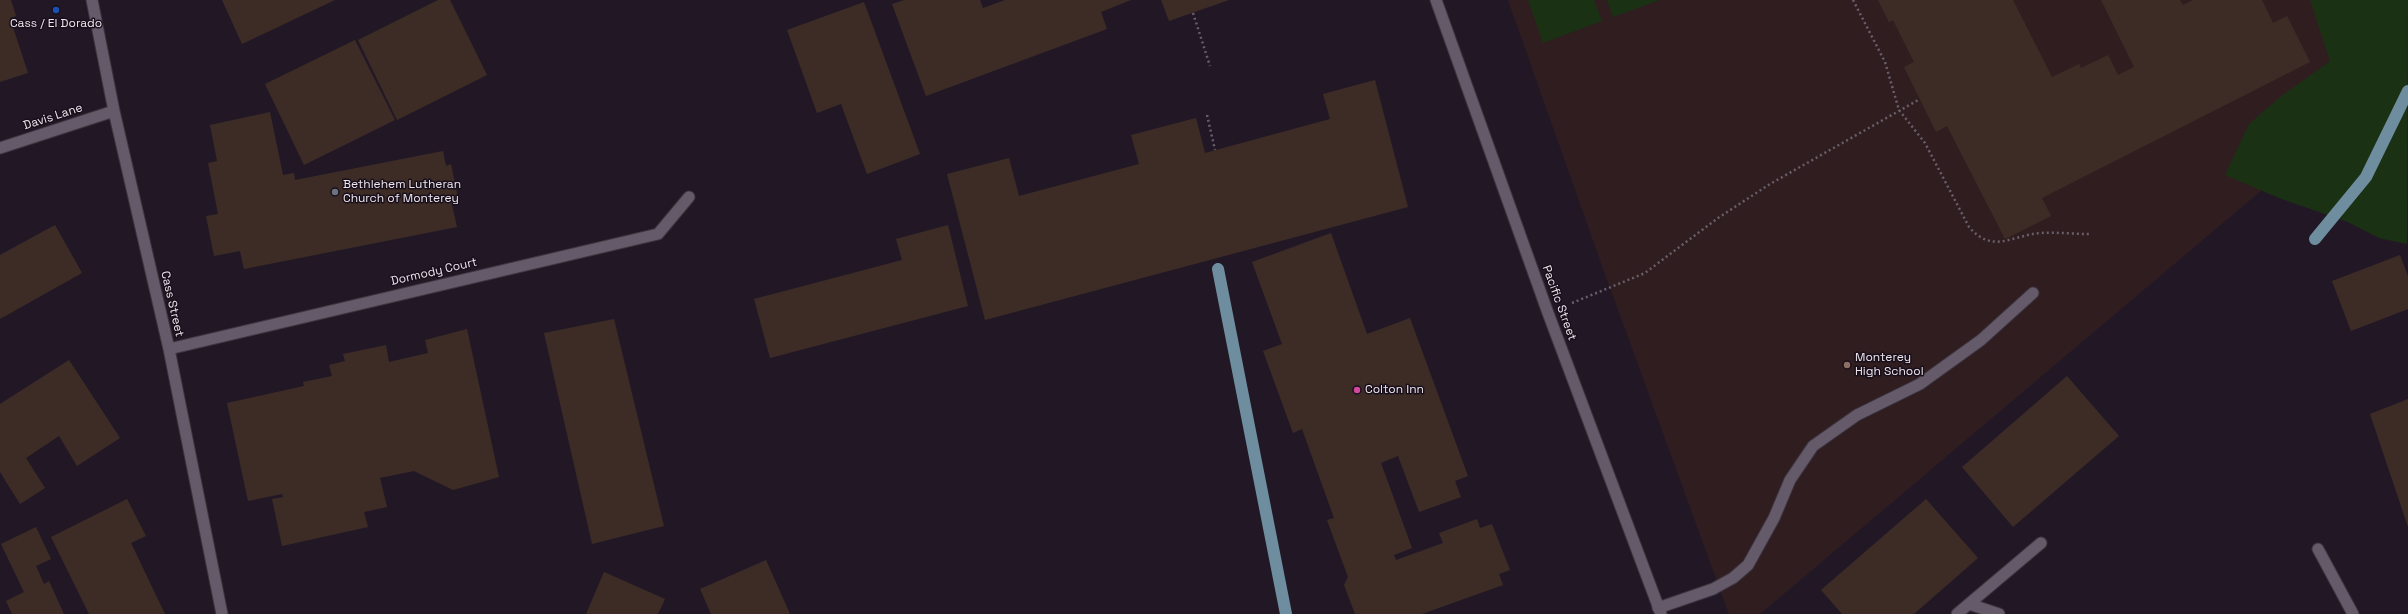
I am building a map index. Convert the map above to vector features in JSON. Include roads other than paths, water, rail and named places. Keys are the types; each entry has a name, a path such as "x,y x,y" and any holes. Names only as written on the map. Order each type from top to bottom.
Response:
{"street":[{"name":"Cass Street","path":"92,0 114,112 169,349 222,614"},
{"name":"Pacific Street","path":"1436,0 1548,313 1660,611"},
{"name":"Davis Lane","path":"0,148 114,112"},
{"name":"Dormody Court","path":"169,349 658,234 689,197"},
{"path":"1660,611 1713,589 1733,578 1748,565 1774,518 1790,480 1813,446 1857,415 1920,384 1981,340 2033,293"},
{"path":"1957,614 2041,543"},
{"path":"2318,549 2353,614"},
{"path":"1969,604 1998,614"}],"waterway":[{"path":"2315,239 2366,177 2408,91"},
{"path":"1218,269 1286,614"}],"place":[{"name":"Cass / El Dorado","path":"56,10"},
{"name":"Bethlehem Lutheran Church of Monterey","path":"335,192"},
{"name":"Monterey High School","path":"1847,365"},
{"name":"Colton Inn","path":"1357,390"}]}
